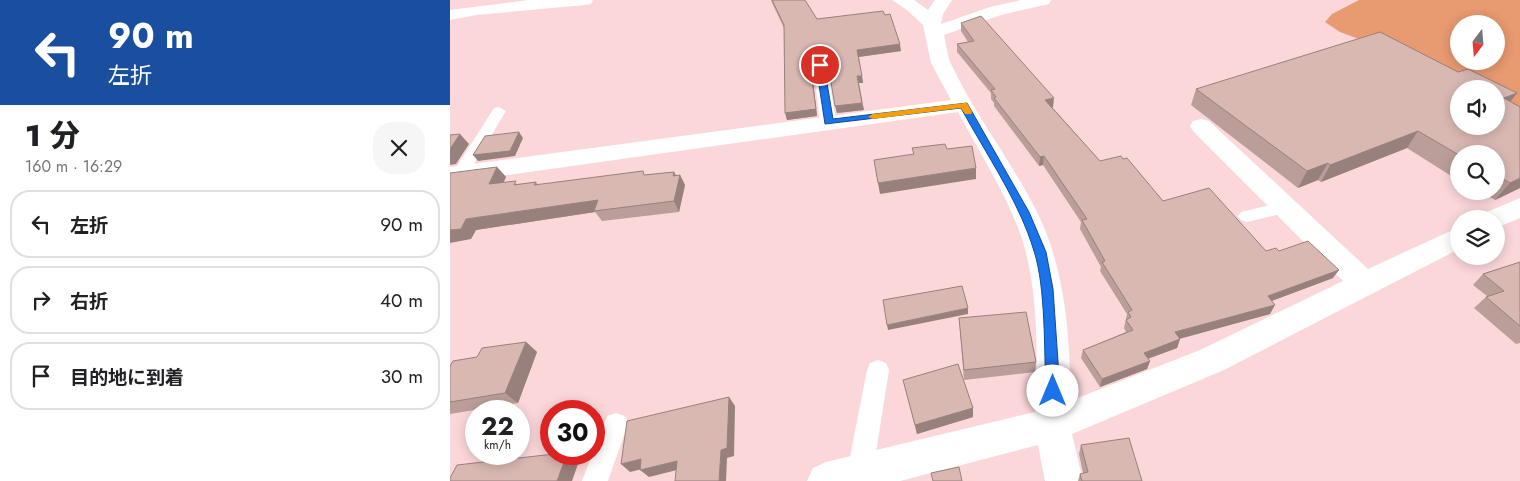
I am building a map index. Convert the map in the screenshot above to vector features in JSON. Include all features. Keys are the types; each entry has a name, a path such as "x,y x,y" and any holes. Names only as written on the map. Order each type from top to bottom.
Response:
{"street":[{"path":"450,15 476,10 585,0"},
{"path":"900,0 937,18 983,15 1043,0"},
{"path":"937,18 941,63 1024,212 1040,252 1046,289 1054,375 1052,425 1064,481"},
{"path":"455,175 828,122 964,105"},
{"path":"1201,126 1364,283"},
{"path":"1505,214 1520,207"},
{"path":"826,481 1052,425 1212,360 1450,241"}],"lane":[{"path":"820,65 828,122"},
{"path":"455,175 499,111"},
{"path":"1247,216 1286,208"},
{"path":"860,472 878,370"},
{"path":"596,481 616,424"}],"shaded area":[{"path":"1359,0 1520,0 1520,111 1505,97 1505,80 1471,80 1340,32 1325,22 1332,14"}],"building":[{"path":"772,0 805,0 817,19 883,11 885,15 890,14 900,44 857,50 862,76 857,76 862,103 835,106 827,58 817,52 809,58 816,109 785,113 784,25"},
{"path":"981,16 1054,98 1045,100 1100,161 1121,156 1123,159 1127,158 1163,201 1209,188 1266,251 1276,248 1279,251 1308,241 1339,270 1268,296 1275,305 1175,332 1180,339 1144,353 1150,361 1102,379 1083,350 1133,330 1126,320 1131,317 1128,312 1132,310 1102,262 1105,261 1082,220 1087,219 1044,156 1040,157 994,98 996,97 991,90 995,89 957,44 974,41 961,23"},
{"path":"1380,32 1450,68 1450,70 1458,72 1470,70 1490,80 1450,80 1450,135 1505,135 1505,99 1520,107 1520,178 1510,183 1505,180 1505,145 1450,145 1450,150 1418,131 1330,165 1328,163 1307,171 1196,89"},
{"path":"1505,87 1517,93 1505,98"},
{"path":"519,132 510,151 473,155 485,136"},
{"path":"460,134 450,149 450,135"},
{"path":"945,144 947,149 972,146 976,168 878,183 874,160 914,154 912,148"},
{"path":"497,167 489,184 516,181 514,185 536,182 534,185 643,171 644,175 674,172 673,176 680,175 674,201 594,211 598,200 466,219 461,229 450,230 450,173"},
{"path":"1520,262 1520,326 1486,297 1504,291 1483,274"},
{"path":"962,286 968,308 887,325 883,300"},
{"path":"1026,312 1036,362 964,370 959,318"},
{"path":"526,342 505,393 450,402 450,366 453,361 477,357 482,348"},
{"path":"958,364 973,408 915,425 903,380"},
{"path":"729,397 727,448 721,450 719,481 675,481 677,461 640,470 641,459 621,464 627,421"},
{"path":"1129,438 1142,481 1082,481 1080,474 1088,472 1081,445"},
{"path":"540,456 540,465 563,465 557,481 450,481 457,465 530,465 530,457"},
{"path":"959,467 962,481 933,481 931,473"}],"slow traffic":[{"path":"873,117 964,105 968,112"}],"route":[{"path":"820,65 828,122 964,105 1024,212 1040,252 1046,289 1054,375 1053,391"}]}
